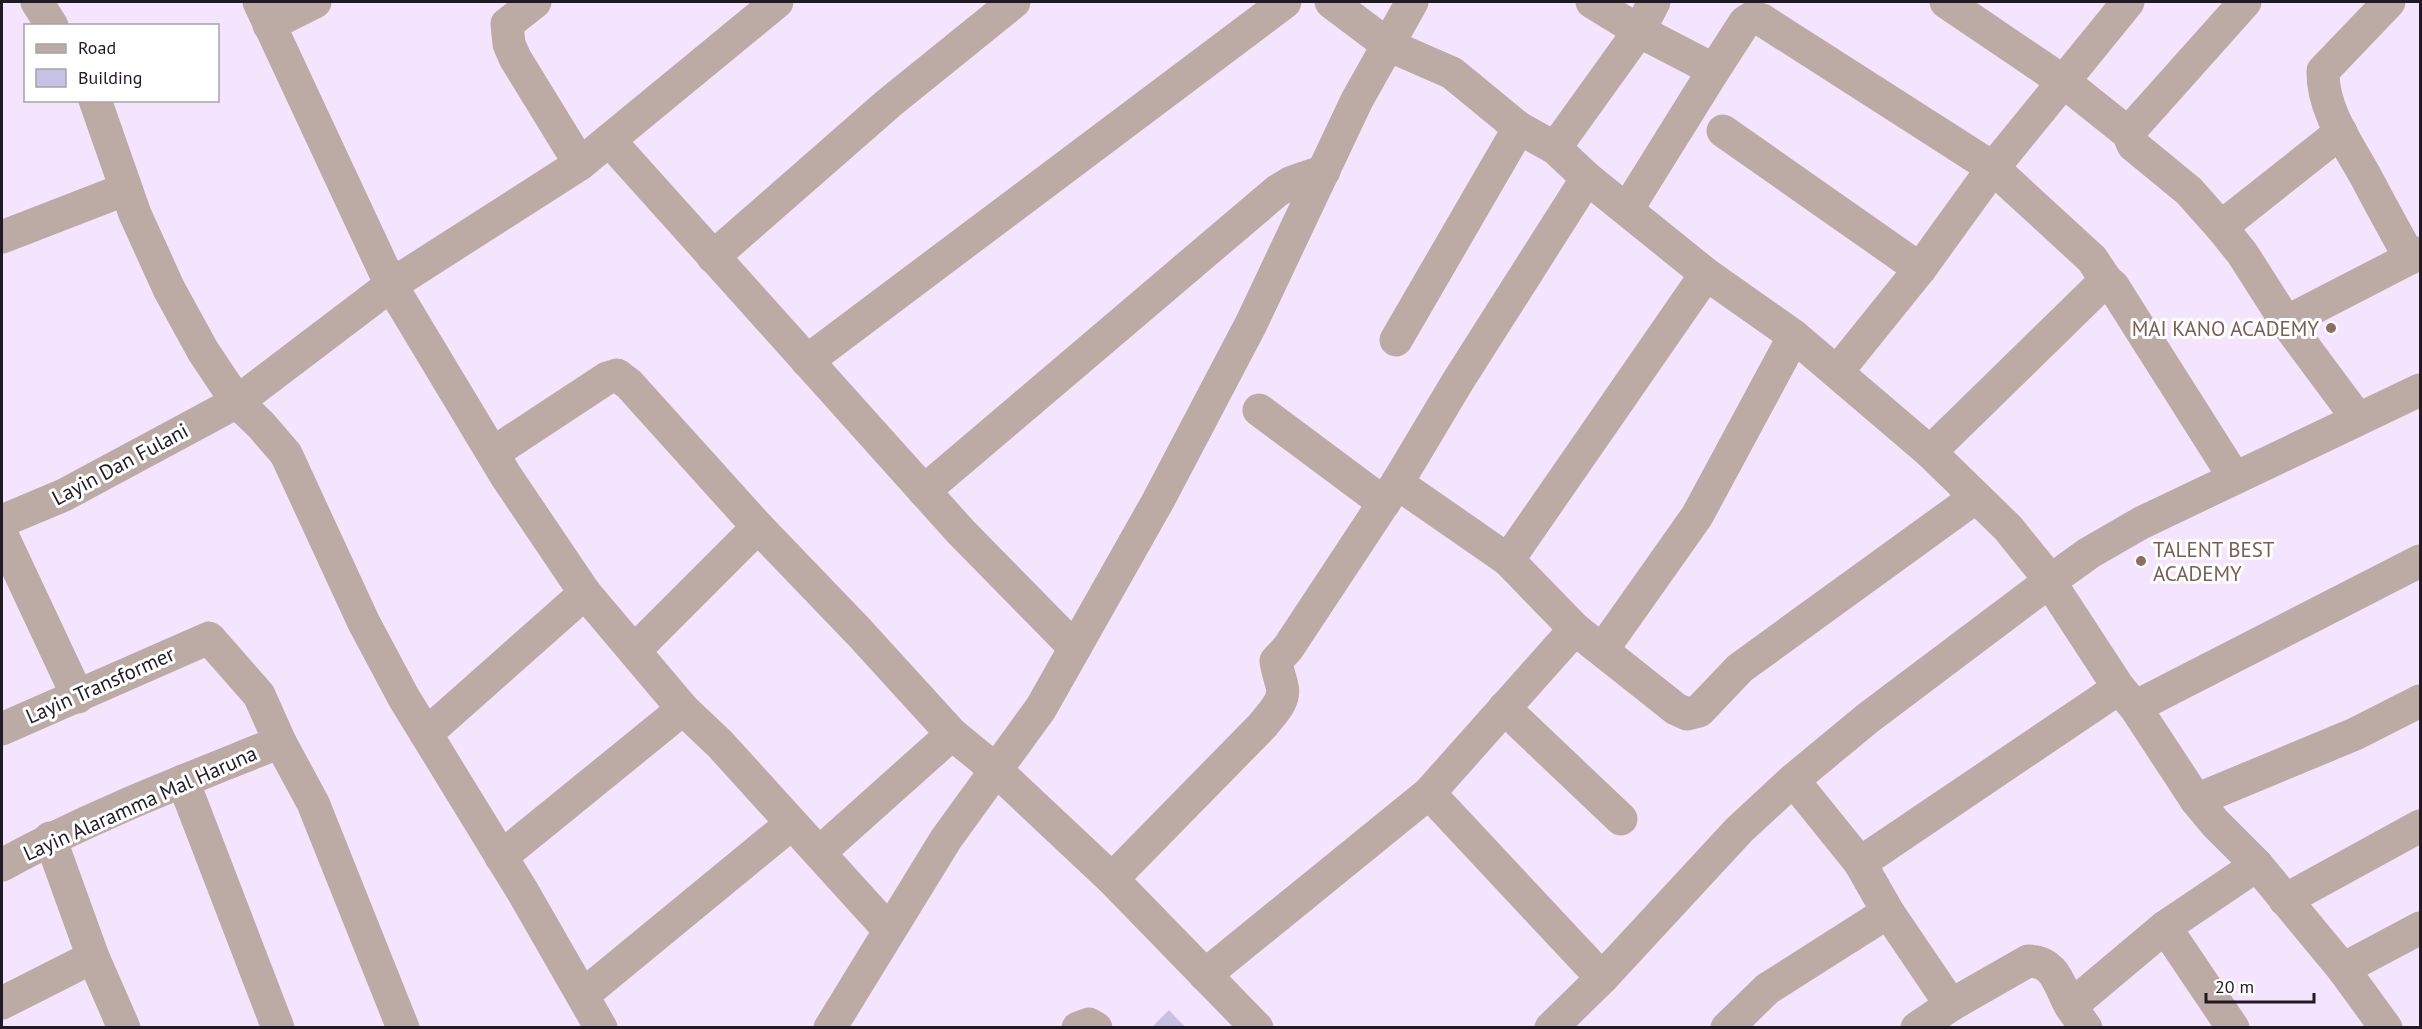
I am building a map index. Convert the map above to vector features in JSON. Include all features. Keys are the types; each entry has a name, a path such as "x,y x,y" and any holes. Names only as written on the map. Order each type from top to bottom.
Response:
{"street":[{"path":"37,2 51,24"},
{"path":"315,2 264,14 391,285 493,453 585,593 683,709 720,744 889,930"},
{"path":"535,2 507,24 509,44 515,58 580,164"},
{"name":"Layin Dan Fulani","path":"2,521 64,495 237,402 391,285 580,164 777,2"},
{"path":"713,257 889,103 1014,2"},
{"path":"807,361 1285,2"},
{"path":"1331,2 1388,45 1452,73 1519,128 1555,148 1587,178 1628,208 1706,274 1794,336 1930,452 1977,497 2008,528 2050,581 2196,800 2215,823 2257,865 2343,969 2386,1028"},
{"path":"830,1028 946,839 1041,708 1158,501 1251,324 1357,100 1412,2"},
{"path":"1592,2 1639,31 1714,70"},
{"path":"1555,148 1639,31 1654,2"},
{"path":"1946,2 2064,82 2128,133 2133,145 2189,191 2242,253 2286,322 2358,419"},
{"path":"1837,372 1920,269 1993,168 2128,2"},
{"path":"2128,133 2244,2"},
{"path":"2286,322 2415,256 2341,132 2325,93 2323,71 2389,2"},
{"path":"1628,208 1749,18 1762,20 1993,168 2092,259 2106,280 2113,286 2234,477"},
{"path":"97,102 126,189 169,289 203,351 237,402 286,454 364,623 404,698 601,1028"},
{"path":"1396,340 1519,128"},
{"path":"1723,131 1920,269"},
{"path":"2221,227 2341,132"},
{"path":"609,140 961,532 1075,648"},
{"path":"924,491 1277,191 1292,182 1324,171"},
{"path":"1112,879 1263,725 1282,700 1283,686 1277,672 1276,661 1288,648 1391,493 1458,381 1587,178"},
{"path":"2,237 126,189"},
{"path":"1508,560 1706,274"},
{"path":"1930,452 2106,280"},
{"path":"1603,649 1697,516 1794,336"},
{"path":"493,453 607,378 617,375 629,384 758,527 859,632 952,734 996,770 1112,879 1257,1028"},
{"path":"1551,1028 1602,978 1739,830 1793,780 1868,718 2050,581 2089,553 2115,538 2234,477 2421,390"},
{"path":"1259,410 1391,493 1508,560 1575,628 1676,710 1687,714 1700,711 1740,668 1977,497"},
{"path":"634,650 758,527"},
{"path":"2,535 78,697"},
{"path":"1860,863 2127,697 2421,561"},
{"path":"426,734 585,593"},
{"path":"1205,975 1429,793 1575,628"},
{"name":"Layin Transformer","path":"2,729 78,697 199,640 210,638 216,642 259,695 280,742"},
{"path":"2196,800 2355,734 2421,700"},
{"path":"1504,708 1621,819"},
{"path":"501,857 683,709"},
{"path":"820,852 952,734"},
{"path":"280,742 312,803 403,1028"},
{"name":"Layin Alaramma Mal Haruna","path":"2,866 50,838 280,742"},
{"path":"1793,780 1860,863 1888,912 1951,1005"},
{"path":"183,781 278,1028"},
{"path":"1429,793 1602,978"},
{"path":"583,995 791,824"},
{"path":"2285,900 2421,826"},
{"path":"50,838 93,957 124,1028"},
{"path":"1920,1027 1951,1005 2028,961 2037,961 2047,965 2059,979 2078,1017 2165,927 2257,865"},
{"path":"1727,1028 1767,990 1888,912"},
{"path":"2165,927 2234,1028"},
{"path":"2343,969 2421,928"},
{"path":"2,1003 93,957"},
{"path":"1078,1028 1089,1024 1096,1028"}],"building":[{"path":"1169,1010 1186,1028 1151,1028"}],"place":[{"name":"MAI KANO ACADEMY","path":"2331,328"},
{"name":"TALENT BEST ACADEMY","path":"2141,561"}]}
